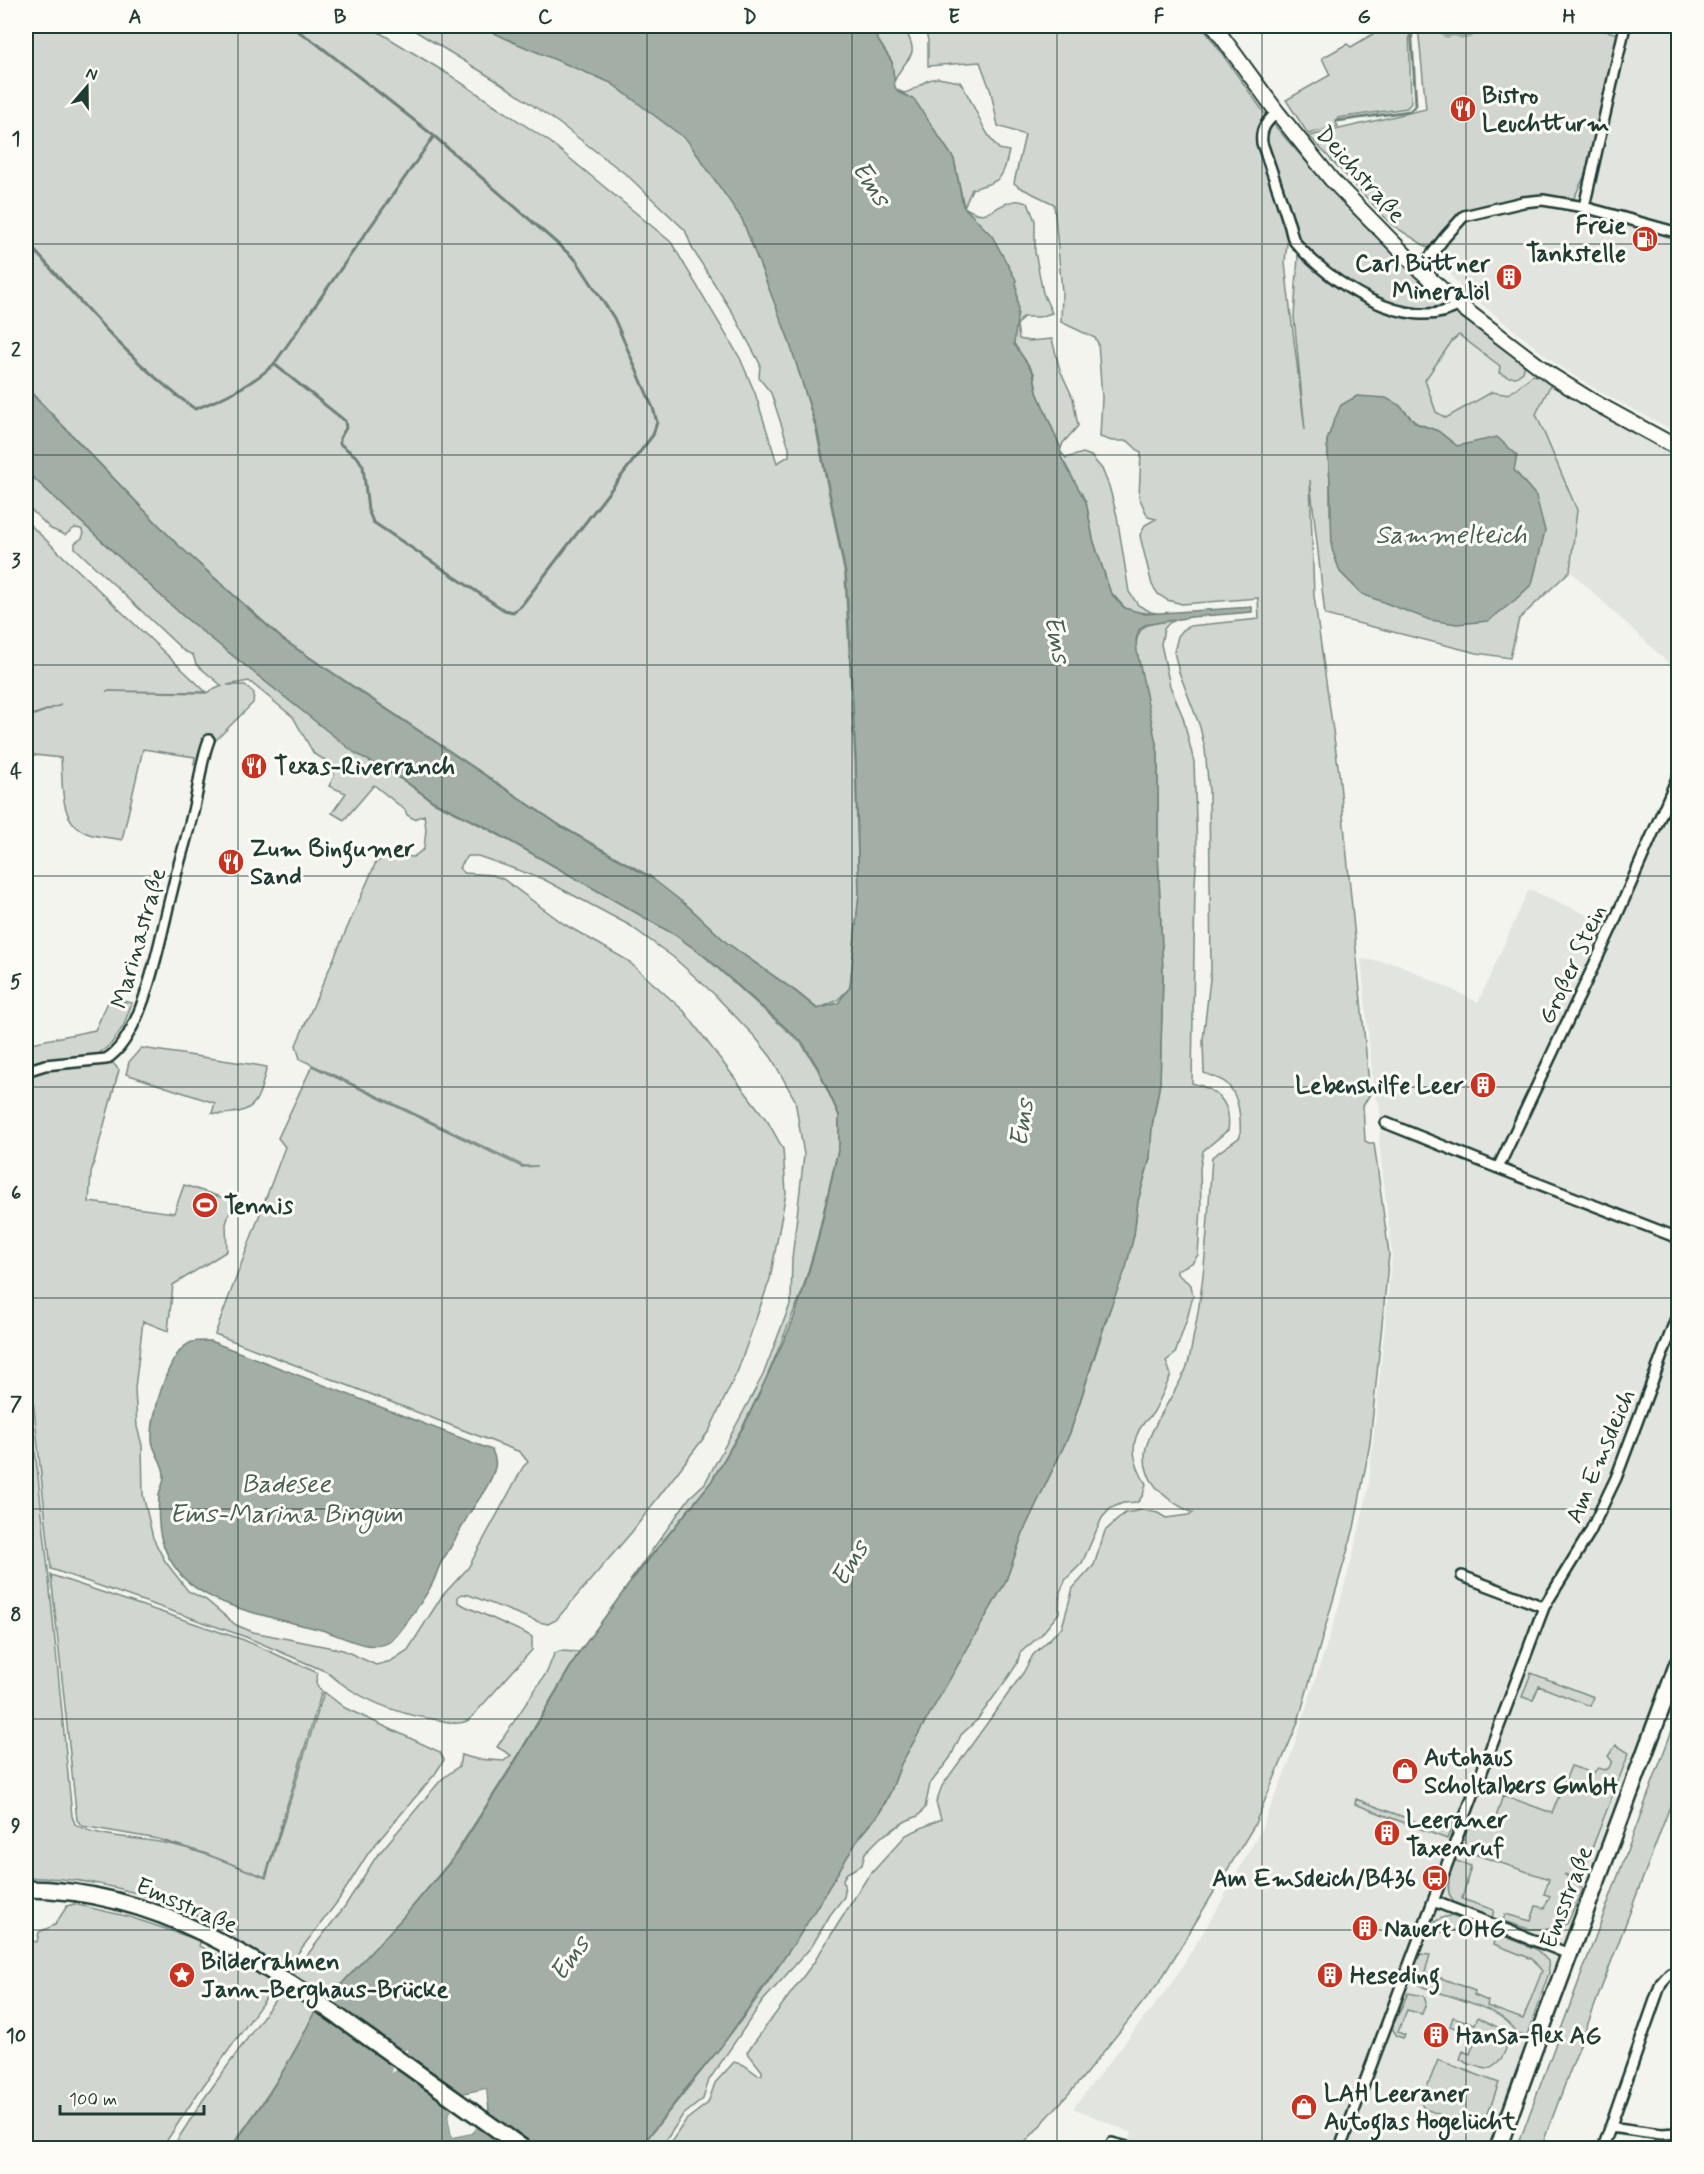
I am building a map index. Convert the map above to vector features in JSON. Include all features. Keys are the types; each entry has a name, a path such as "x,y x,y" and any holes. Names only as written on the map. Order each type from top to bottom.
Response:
{"main road":[{"name":"Deichstraße","path":"1214,26 1330,179 1420,270 1459,305 1552,376 1592,401 1678,448"},
{"name":"Emsstraße","path":"1498,2148 1678,1663"},
{"name":"Emsstraße","path":"26,1889 62,1891 111,1899 166,1916 209,1935 246,1955 312,1998 523,2148"}],"street":[{"path":"1584,207 1625,26"},
{"path":"1277,112 1264,127 1262,143 1295,242 1332,278 1377,303 1432,314 1450,310 1459,305"},
{"path":"1420,270 1464,216 1523,202 1543,200 1584,207 1675,232"},
{"name":"Marinastraße","path":"26,1071 45,1065 106,1059 120,1047 135,1020 146,994 162,935 209,740"},
{"name":"Großer Stein","path":"1498,1168 1611,929 1678,776"},
{"path":"1386,1123 1678,1238"},
{"name":"Am Emsdeich","path":"1340,2148 1544,1607 1590,1532 1616,1479 1678,1313"},
{"path":"1462,1575 1544,1607"},
{"path":"1433,1901 1569,1954"},
{"path":"1602,2148 1661,1983 1678,1969"},
{"path":"1610,2127 1678,2133"},
{"path":"1112,2143 1131,2148"}],"shaded area":[{"path":"26,26 369,26 448,74 550,142 671,242 740,358 755,393 777,463 789,456 789,448 771,393 759,378 760,364 734,315 693,250 685,230 628,176 560,124 500,83 407,26 489,26 659,88 742,219 789,338 816,429 845,575 855,761 859,895 850,988 836,1001 818,1009 727,943 689,907 653,878 563,827 283,639 177,544 26,387"},
{"path":"869,26 903,26 909,37 912,51 894,82 892,62"},
{"path":"924,26 1202,26 1266,115 1258,127 1257,139 1288,233 1285,262 1305,430 1294,317 1299,240 1261,137 1270,120 1329,187 1390,250 1455,309 1525,364 1523,372 1516,377 1508,377 1499,373 1500,366 1459,335 1452,341 1425,380 1436,412 1446,418 1492,392 1510,393 1533,375 1552,382 1536,414 1577,510 1570,571 1519,619 1510,658 1477,653 1325,615 1310,480 1314,596 1339,773 1370,1094 1363,1106 1365,1141 1374,1143 1389,1254 1370,1443 1354,1528 1297,1725 1254,1826 1160,1981 1080,2081 1020,2148 667,2148 686,2120 708,2103 715,2083 734,2062 762,2075 762,2071 747,2052 814,1962 867,1878 906,1835 941,1819 936,1802 942,1786 1023,1673 1033,1655 1062,1627 1073,1588 1094,1565 1105,1531 1125,1513 1142,1510 1158,1513 1166,1518 1193,1513 1159,1491 1148,1474 1145,1454 1151,1435 1188,1364 1199,1308 1204,1265 1212,1157 1240,1137 1240,1116 1231,1088 1219,1079 1204,1073 1203,1040 1211,970 1209,791 1205,749 1200,727 1179,672 1174,652 1178,636 1190,626 1259,619 1258,598 1182,604 1167,600 1158,594 1152,585 1140,535 1145,525 1156,519 1148,517 1139,497 1141,453 1128,441 1112,441 1100,437 1102,398 1098,343 1095,338 1061,322 1062,292 1054,204 1014,183 1025,135 998,126 991,92 980,62 928,66 928,40","holes":["1399,405 1416,423 1438,431 1457,446 1514,470 1536,496 1532,584 1488,621 1330,515 1327,441 1333,423"]},
{"path":"1370,26 1409,26 1411,103 1407,108 1338,118 1336,123 1338,126 1308,134 1286,100 1330,75 1322,58 1347,44 1351,47 1373,34"},
{"path":"1418,26 1585,26 1619,34 1589,166 1574,198 1529,200 1464,214 1433,251 1392,225 1309,136 1426,109"},
{"path":"1585,26 1678,26 1678,433 1602,393 1560,367 1461,288 1433,251 1619,34"},
{"path":"938,78 960,82 993,142 999,149 1009,151 999,178 972,189 964,207 954,159 914,100 897,90 904,93"},
{"path":"1014,201 1028,203 1035,221 1035,252 1043,293 1052,313 1039,317 1023,317 1017,325 1019,339 1029,341 1052,339 1060,370 1073,398 1078,426 1060,450 1037,392 1034,373 1014,344 972,217 964,207 979,214 990,212"},
{"path":"1459,335 1501,366 1523,372 1525,364 1545,378 1533,376 1510,393 1498,392 1480,397 1463,410 1446,418 1436,412 1425,380 1452,341"},
{"path":"1552,382 1678,457 1678,672 1570,571 1577,510 1536,414"},
{"path":"1060,452 1066,458 1083,453 1091,456 1102,469 1117,516 1129,592 1138,605 1161,614 1135,612 1125,608 1110,591 1093,539 1086,502"},
{"path":"26,471 183,616 356,753 404,781 433,802 486,828 676,935 705,957 802,1044 817,1068 839,1116 839,1145 817,1240 802,1292 766,1379 711,1482 630,1581 690,1497 705,1483 763,1375 791,1302 792,1259 804,1155 795,1100 771,1057 755,1037 714,994 673,957 629,925 543,879 478,856 468,856 459,868 464,873 493,875 503,879 564,924 627,960 684,1011 768,1122 783,1149 786,1193 770,1279 738,1370 709,1431 631,1533 556,1620 548,1624 469,1595 462,1594 458,1597 458,1602 465,1606 532,1637 532,1650 469,1720 464,1722 452,1723 391,1709 351,1690 327,1672 246,1637 51,1569 26,1334 26,1075 49,1069 112,1062 119,1070 91,1173 89,1202 174,1213 184,1185 233,1201 226,1224 227,1251 173,1285 168,1331 143,1321 135,1388 137,1427 142,1445 143,1495 153,1538 165,1561 188,1591 206,1600 236,1625 253,1632 343,1650 376,1665 391,1661 408,1650 442,1596 468,1568 523,1467 528,1462 520,1452 215,1334 285,1147 278,1138 312,1066 522,1167 538,1166 524,1166 300,1059 296,1045 376,862 391,855 413,857 424,849 426,829 424,815 414,819 407,815 405,810 374,785 344,820 332,813 346,793 329,786 334,776 334,765 314,754 293,717 249,681 227,685 245,685 254,693 253,703 209,747 202,746 198,764 194,764 195,757 143,749 122,840 89,834 72,822 64,802 61,758 26,754 26,718 61,705 26,717 26,521 206,692 106,691 206,693 222,686 196,664 193,655 184,651 75,548 75,543 82,538 84,533 81,529 75,528 65,535 51,529 26,505"},
{"path":"1178,619 1169,623 1164,629 1161,644 1170,686 1183,717 1194,762 1197,850 1192,1083 1209,1089 1221,1099 1228,1112 1229,1120 1228,1130 1203,1151 1200,1168 1201,1208 1198,1255 1192,1263 1177,1270 1177,1274 1191,1285 1193,1296 1175,1354 1166,1361 1171,1375 1156,1408 1135,1439 1134,1454 1138,1469 1146,1484 1143,1495 1138,1502 1123,1503 1111,1508 1102,1518 1082,1563 1066,1579 1060,1592 1059,1613 1041,1635 1020,1653 1017,1664 1009,1676 977,1720 961,1735 950,1758 930,1784 925,1808 918,1816 881,1837 865,1853 862,1865 847,1873 843,1879 844,1897 830,1915 812,1946 762,2002 709,2080 703,2099 682,2116 661,2148 640,2148 753,2004 794,1943 858,1839 883,1808 901,1764 1005,1583 1024,1530 1070,1433 1134,1235 1138,1201 1150,1158 1152,1126 1160,1083 1163,974 1158,853 1158,753 1136,651 1139,633 1143,628 1154,623"},
{"path":"1678,768 1678,1638 1639,1766 1580,1923 1548,1978 1490,2148 1127,2148 1132,2133 1073,2108 1171,1984 1215,1913 1262,1827 1286,1770 1338,1609 1368,1491 1392,1254 1379,1142 1381,1123 1379,1103 1374,1094 1361,959 1396,963 1478,1002 1529,889 1608,924"},
{"path":"110,998 132,1003 123,1027 111,1044 97,1055 51,1059 26,1066 26,1044 95,1030"},
{"path":"141,1048 267,1067 254,1104 241,1111 215,1114 212,1113 215,1103 126,1074 129,1062"},
{"path":"26,1365 72,1816 75,1824 93,1832 165,1843 191,1850 266,1878 324,1692 345,1708 440,1752 444,1760 435,1774 369,1852 338,1901 196,2096 162,2148 26,2148 26,1940 37,1942 39,1932 55,1925 67,1906 74,1904 130,1917 201,1941 199,1946 220,1956 235,1930 212,1918 210,1921 166,1903 120,1889 73,1880 26,1878"},
{"path":"51,1575 244,1640 318,1673 316,1683 322,1691 265,1877 204,1853 158,1839 82,1826 77,1820"},
{"path":"559,1651 579,1652 514,1762 452,1859 408,1912 313,2015 275,2084 230,2148 172,2148 203,2100 345,1906 376,1857 441,1780 459,1766 461,1755 476,1759 504,1761 511,1755 497,1747 547,1672 554,1654"},
{"path":"1531,1673 1594,1697 1590,1706 1539,1686 1533,1700 1522,1697"},
{"path":"1678,1714 1678,1785 1541,2148 1517,2148"},
{"path":"1616,1745 1629,1753 1580,1879 1564,1874 1583,1889 1567,1924 1550,1929 1529,1929 1503,1921 1505,1914 1531,1921 1536,1906 1544,1908 1550,1896 1544,1894 1549,1879 1474,1854 1472,1857 1457,1852 1469,1820 1480,1824 1484,1821 1494,1824 1503,1795 1552,1813 1571,1766 1593,1773 1598,1768 1604,1770 1609,1768 1612,1761 1608,1756"},
{"path":"1356,1799 1430,1827 1433,1821 1445,1825 1448,1819 1454,1821 1447,1839 1355,1804"},
{"path":"1454,1860 1471,1866 1462,1899 1494,1910 1492,1918 1459,1906 1449,1895 1448,1886"},
{"path":"1451,1916 1475,1924 1478,1929 1476,1932 1451,1930 1451,1932 1431,1933 1429,1930 1435,1921"},
{"path":"1497,1935 1536,1949 1548,1961 1549,1973 1527,2036 1517,2034 1510,2025 1488,2010 1423,1987 1414,1976 1419,1954 1430,1955 1425,1972 1475,1991 1474,1995 1488,2001 1487,2006 1523,2019 1542,1971 1532,1959 1494,1944"},
{"path":"1408,1993 1424,1996 1426,2003 1422,2014 1407,2010 1398,2032 1405,2035 1403,2038 1397,2036 1392,2028"},
{"path":"1453,2017 1475,2024 1478,2017 1503,2030 1507,2042 1506,2048 1497,2063 1486,2069 1460,2059 1463,2051 1470,2054 1475,2040 1468,2038 1469,2033 1450,2026"},
{"path":"1438,2060 1499,2083 1482,2130 1425,2109 1421,2102"}],"water":[{"name":"Ems","path":"480,26 869,26 892,62 895,87 899,93 914,99 954,159 963,206 992,236 1016,280 1018,310 1014,344 1033,372 1037,392 1060,447 1061,457 1086,502 1093,539 1110,591 1125,608 1145,614 1252,607 1252,612 1191,617 1145,625 1139,630 1136,640 1137,651 1158,753 1158,853 1163,974 1160,1083 1152,1126 1150,1158 1138,1201 1134,1235 1126,1268 1106,1319 1070,1433 1024,1530 1005,1583 901,1764 891,1791 879,1813 860,1836 798,1938 721,2047 640,2148 231,2148 275,2084 313,2015 408,1912 453,1859 515,1762 580,1651 629,1584 711,1482 745,1424 792,1323 818,1240 839,1146 839,1115 818,1068 803,1043 706,957 675,935 486,827 433,801 405,781 355,753 183,616 26,471 26,388 177,544 283,640 562,827 653,879 691,909 727,943 817,1009 838,1003 850,987 859,893 856,761 846,574 817,429 788,338 742,219 687,140 611,83","holes":["486,2089 489,2110 472,2133 452,2137 448,2116 465,2093"]},
{"name":"Sammelteich","path":"1357,396 1386,398 1399,405 1416,423 1438,431 1457,446 1497,437 1517,455 1514,470 1536,496 1545,531 1532,584 1488,621 1457,624 1430,620 1362,594 1340,572 1332,549 1327,441 1341,405"},
{"name":"Badesee Ems-Marina Bingum","path":"210,1341 492,1450 495,1465 489,1482 442,1561 433,1583 406,1624 391,1641 383,1645 364,1645 318,1629 226,1604 193,1586 181,1575 168,1556 159,1528 159,1495 164,1472 152,1439 154,1415 175,1357 192,1342"}],"pier":[{"path":"326,1997 403,2051 408,2049 408,2055 463,2094 486,2089 488,2112 539,2148 507,2148 477,2127 472,2133 452,2137 448,2116 452,2110 397,2070 391,2073 392,2067 313,2010","holes":["483,2093 486,2109 470,2131 454,2133 451,2117 467,2095"]}],"waterway":[{"path":"26,241 127,351 171,391 195,409 237,390 266,371 274,364 434,136 316,43 290,26"},
{"path":"1337,121 1410,111 1416,105 1411,26"},
{"path":"1441,27 1447,33 1454,31 1469,33"},
{"path":"274,364 345,421 346,428 340,438 340,444 358,458 363,466 368,510 373,522 504,610 513,612 521,606 653,435 657,422 653,408 614,318 576,260 434,136"}],"place":[{"name":"Bistro Leuchtturm","path":"1463,109"},
{"name":"Freie Tankstelle","path":"1645,239"},
{"name":"Carl Büttner Mineralöl","path":"1509,277"},
{"name":"Texas-Riverranch","path":"254,766"},
{"name":"Zum Bingumer Sand","path":"231,862"},
{"name":"Lebenshilfe Leer","path":"1483,1085"},
{"name":"Tennis","path":"205,1205"},
{"name":"Autohaus Scholtalbers GmbH","path":"1405,1771"},
{"name":"Leeraner Taxenruf","path":"1387,1833"},
{"name":"Am Emsdeich/B436","path":"1435,1878"},
{"name":"Nauert OHG","path":"1365,1928"},
{"name":"Bilderrahmen Jann-Berghaus-Brücke","path":"182,1975"},
{"name":"Heseding","path":"1330,1975"},
{"name":"Hansa-flex AG","path":"1436,2035"},
{"name":"LAH Leeraner Autoglas Hogelücht","path":"1304,2107"}]}
